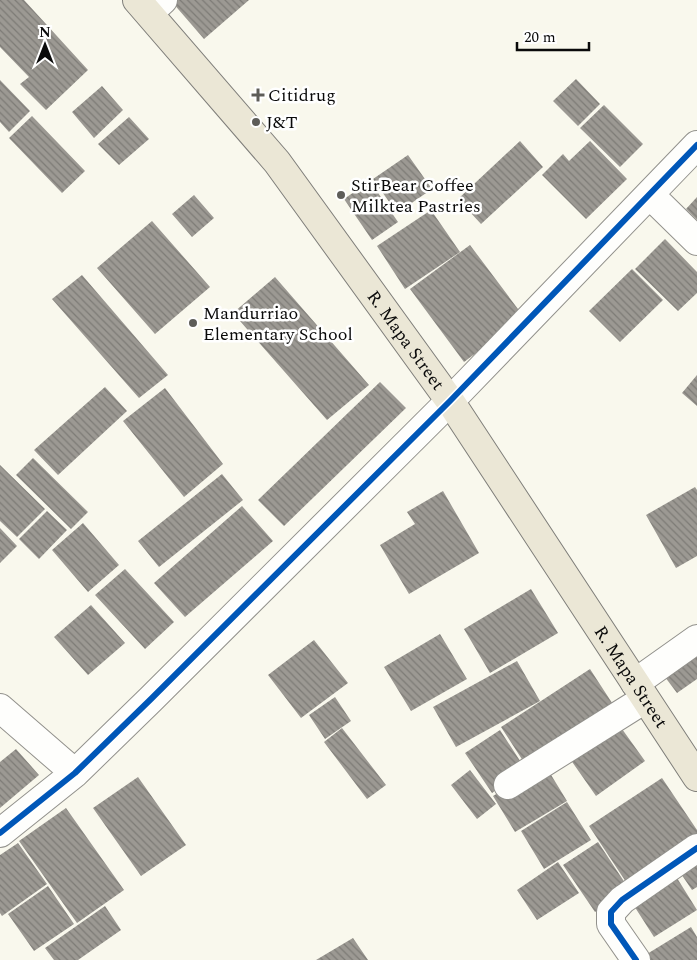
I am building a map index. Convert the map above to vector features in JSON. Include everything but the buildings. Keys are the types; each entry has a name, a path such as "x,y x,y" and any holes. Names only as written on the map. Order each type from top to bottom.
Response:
{"main road":[{"name":"R. Mapa Street","path":"150,4 277,162 450,401 697,777"}],"street":[{"path":"0,833 75,774 450,401 697,145"},
{"path":"650,195 697,241"},
{"path":"508,785 640,691 697,639"},
{"path":"0,708 75,774"},
{"path":"636,960 611,924 611,912 622,900 697,848"}],"cycle path":[{"path":"0,833 75,773 151,699 450,401 697,145"},
{"path":"636,960 611,924 611,912 622,900 697,848"}],"place":[{"name":"Citidrug","path":"258,95"},
{"name":"J&T","path":"256,122"},
{"name":"StirBear Coffee Milktea Pastries","path":"341,195"},
{"name":"Mandurriao Elementary School","path":"193,323"}]}
